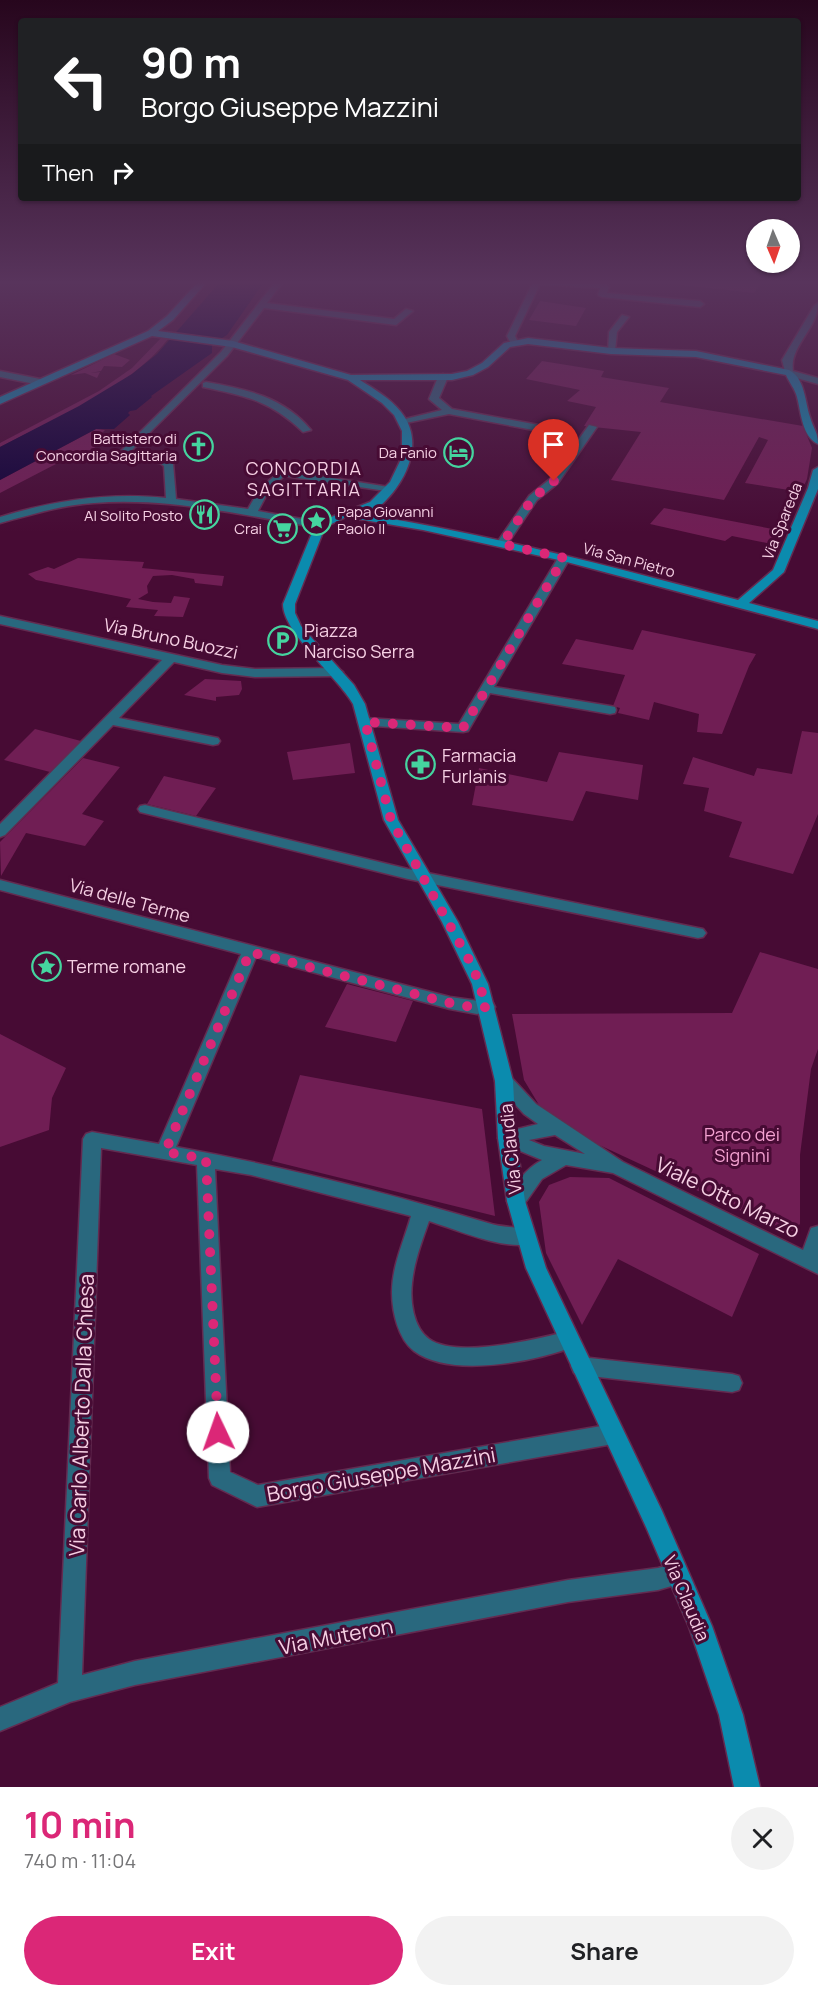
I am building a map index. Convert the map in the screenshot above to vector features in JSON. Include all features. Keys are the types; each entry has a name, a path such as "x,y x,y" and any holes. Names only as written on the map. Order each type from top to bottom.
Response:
{"street":[{"path":"0,401 78,365"},
{"path":"171,502 169,465 163,460 127,455 125,452 213,365"},
{"path":"307,365 351,378 385,401 404,422 409,441 407,457 401,472 389,490 361,512"},
{"path":"351,378 443,377 470,373 484,365"},
{"path":"752,365 818,381"},
{"path":"788,365 789,373 801,395 806,418 818,441"},
{"path":"0,374 40,382"},
{"path":"443,377 434,399 449,411"},
{"path":"206,385 244,391 266,398 291,415 306,430"},
{"path":"801,395 818,387"},
{"path":"404,422 449,411 544,429"},
{"path":"502,544 533,498 554,481 592,427"},
{"name":"Via Spareda","path":"742,603 778,572 813,488 818,470"},
{"path":"250,514 264,490 282,473 389,490"},
{"path":"0,520 47,506 88,501 171,502 320,525"},
{"name":"Via San Pietro","path":"320,525 340,516 361,512 564,558 700,595 742,603 750,608 818,625"},
{"name":"Via Claudia","path":"320,525 291,595 289,608 296,627 350,688 365,722 391,820 473,967 487,1007 504,1081 507,1138 516,1201 536,1268 700,1626 728,1706 747,1787"},
{"path":"365,722 463,728 564,558"},
{"name":"Via Bruno Buozzi","path":"0,621 222,669 255,673 337,672"},
{"path":"0,832 171,658"},
{"path":"486,688 610,710"},
{"path":"110,720 213,741"},
{"path":"145,809 422,875 698,933"},
{"name":"Via delle Terme","path":"0,885 450,1003 477,1008 487,1007"},
{"path":"250,952 165,1152 251,1168 494,1233 526,1237"},
{"name":"Viale Otto Marzo","path":"504,1081 530,1109 618,1167 813,1264"},
{"path":"507,1138 557,1128"},
{"name":"Viale Otto Marzo","path":"507,1138 530,1150 618,1167"},
{"name":"Via Carlo Alberto Dalla Chiesa","path":"70,1690 92,1139 165,1152"},
{"path":"516,1201 525,1181 539,1169 564,1158"},
{"name":"Borgo Giuseppe Mazzini","path":"206,1159 220,1478 257,1496 613,1434"},
{"path":"422,1212 402,1284 404,1315 420,1344 438,1352 469,1356 511,1353 569,1340"},
{"path":"813,1264 818,1234"},
{"path":"581,1366 732,1383"},
{"name":"Via Muteron","path":"0,1719 70,1690 147,1671 568,1591 658,1579 677,1574"}],"green space":[{"path":"91,365 124,365 104,366 101,371 90,373 100,372 97,378 85,373 71,375"},
{"path":"135,365 142,365 91,401 0,447 0,443 99,391"},
{"path":"538,365 569,365 604,371 601,377 669,388 660,402 803,426 812,448 807,479 801,492 745,483 768,440 759,437 724,500 611,480 641,432 584,426 596,407 567,401 580,390 526,379"},
{"path":"96,429 105,430 96,439 103,441 89,452 81,451 0,493 0,480"},
{"path":"664,508 778,530 772,544 732,536 725,541 650,524"},
{"path":"78,558 144,562 142,568 224,576 222,586 195,583 194,579 172,575 153,576 147,586 148,593 138,599 171,603 174,596 190,598 183,617 154,616 158,610 126,607 131,599 36,580 28,574 48,567 54,569"},
{"path":"642,630 756,654 722,734 697,732 699,714 654,702 649,720 618,713 620,708 613,706 625,675 562,664 576,639 633,650"},
{"path":"205,679 241,681 242,689 239,695 216,697 216,701 184,695"},
{"path":"35,729 81,741 50,772 4,760"},
{"path":"802,731 818,733 818,814 793,874 729,857 742,822 704,811 709,788 683,784 693,757 754,776 757,768 792,774"},
{"path":"350,743 355,773 293,780 287,752"},
{"path":"559,752 643,765 638,800 586,791 573,821 472,805 479,768 547,782"},
{"path":"83,758 120,767 82,814 104,821 85,846 26,833 1,876 0,842"},
{"path":"164,776 216,788 196,816 147,804"},
{"name":"Parco dei Signini","path":"760,952 818,969 818,1049 811,1069 800,1155 800,1224 792,1231 778,1228 582,1137 542,1110 524,1080 512,1014 732,1013"},
{"path":"347,984 413,1001 396,1042 325,1027"},
{"path":"0,1034 66,1068 52,1098 49,1130 0,1147"},
{"path":"300,1075 482,1109 495,1216 272,1161"},
{"name":"Parco dei Signini","path":"570,1177 609,1178 759,1254 732,1317 618,1259 582,1325 546,1253 539,1202 549,1185"}],"shaded area":[{"path":"143,365 194,365 151,396 136,410 130,411 128,413 130,415 114,429 96,429 0,480 0,447 79,406"}],"place":[{"name":"Battistero di Concordia Sagittaria","path":"198,447"},
{"name":"Da Fanio","path":"458,452"},
{"name":"Al Solito Posto","path":"204,515"},
{"name":"Papa Giovanni Paolo II","path":"316,520"},
{"name":"Crai","path":"283,528"},
{"name":"Piazza Narciso Serra","path":"283,640"},
{"name":"Farmacia Furlanis","path":"421,765"},
{"name":"Terme romane","path":"46,966"}],"district":[{"name":"CONCORDIA SAGITTARIA","path":"304,478"}],"route":[{"path":"218,1432 206,1159 165,1152 250,952 450,1003 477,1008 487,1007 473,967 450,922 401,841 391,820 365,722 463,728 564,558 502,544 533,498 554,481"}]}
